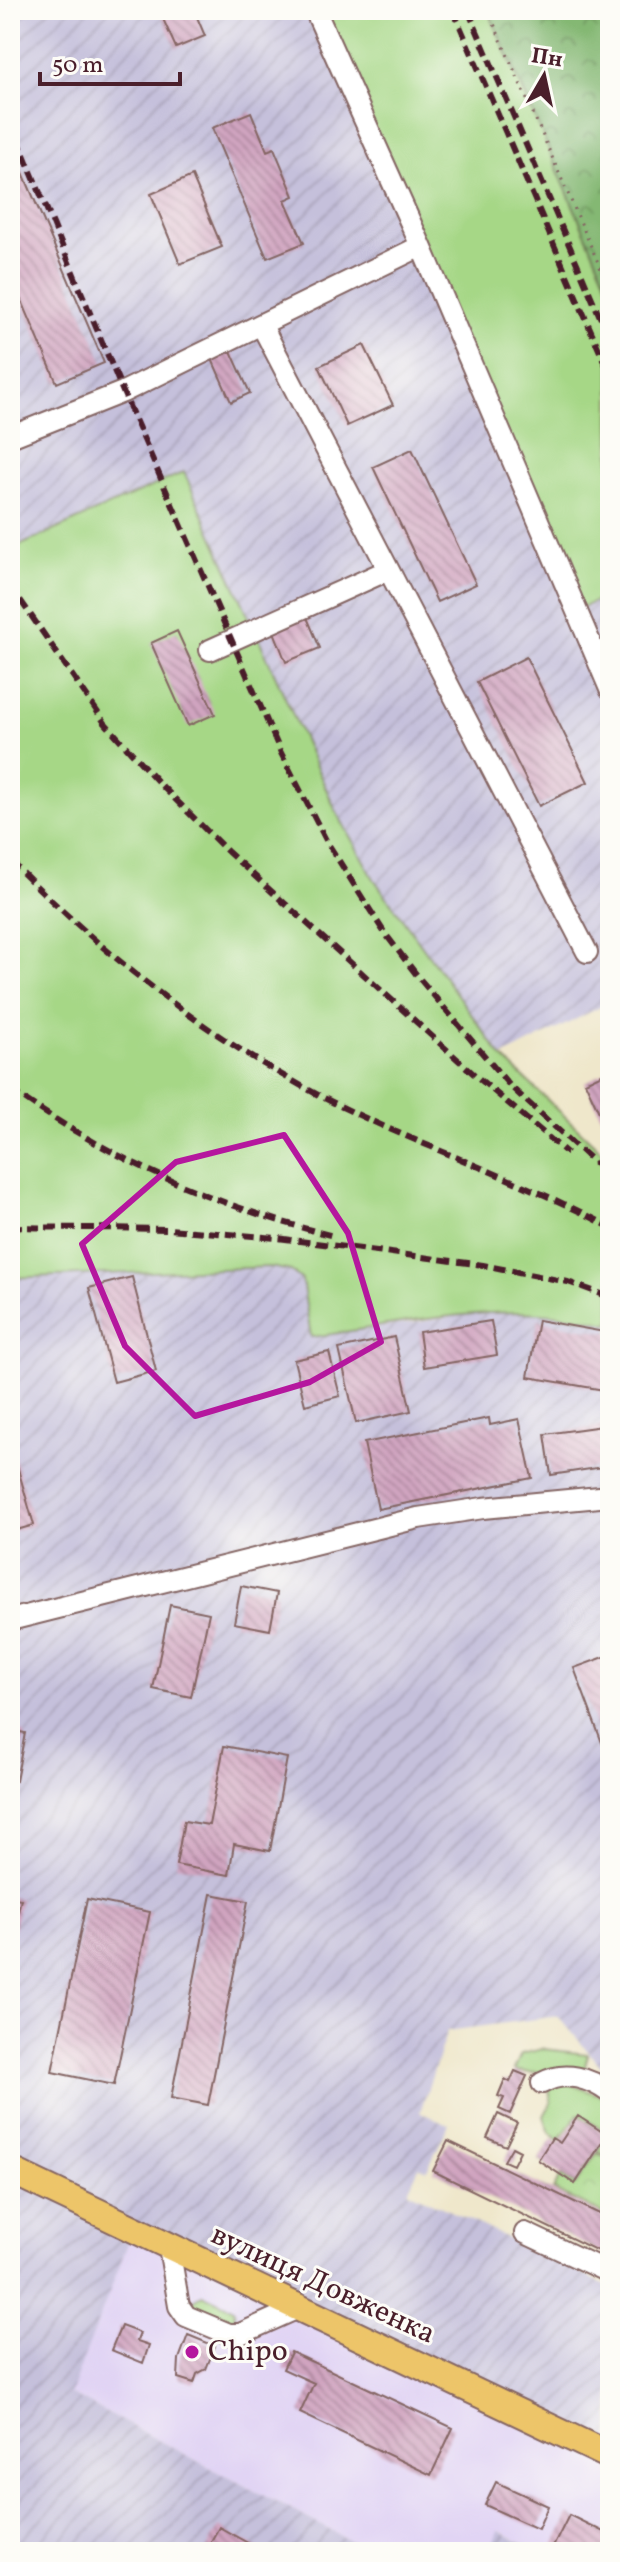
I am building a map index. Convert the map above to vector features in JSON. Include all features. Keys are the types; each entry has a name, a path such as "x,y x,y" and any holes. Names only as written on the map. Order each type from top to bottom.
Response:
{"main road":[{"name":"вулиця Довженка","path":"10,2170 610,2456"}],"street":[{"path":"315,10 421,246 610,689"},
{"path":"10,437 123,392 421,246"},
{"path":"262,326 386,571 587,952"},
{"path":"210,650 386,571"},
{"path":"10,1620 397,1523 483,1508 610,1496"},
{"path":"542,2083 551,2078 584,2078 610,2093"},
{"path":"525,2233 610,2273"},
{"path":"169,2247 179,2306 186,2316 229,2334 240,2334 298,2308"}],"path":[{"path":"488,10 610,290"}],"highlighted area":[{"path":"284,1135 348,1233 381,1342 310,1382 195,1416 125,1346 82,1244 176,1162"}],"shaded area":[{"path":"10,10 315,10 576,610 610,595 610,1002 502,1057 374,879 337,813 184,472 10,550"},
{"path":"270,1267 291,1271 302,1280 312,1337 510,1309 547,1311 610,1324 610,2077 558,2016 447,2031 420,2112 449,2124 427,2170 419,2167 408,2191 610,2287 610,2456 133,2230 70,2394 371,2552 10,2552 10,1278"},
{"path":"133,2230 610,2456 610,2552 543,2552 499,2531 489,2552 371,2552 68,2393"},
{"path":"498,2531 543,2552 489,2552"}],"green space":[{"path":"315,10 488,10 610,290 610,595 576,610"},
{"path":"488,10 610,10 610,290"},
{"path":"184,472 337,813 374,879 502,1057 610,1159 610,1324 573,1316 498,1313 461,1315 311,1337 302,1280 291,1271 270,1267 10,1278 10,550"},
{"path":"543,2049 588,2054 584,2071 530,2073 514,2070 521,2054"},
{"path":"564,2082 610,2099 610,2158 598,2151 608,2134 578,2114 559,2140 550,2133 544,2116 551,2103 549,2087"},
{"path":"597,2153 610,2160 607,2185 610,2187 610,2217 553,2190 561,2176 575,2185"},
{"path":"202,2294 234,2309 235,2317 229,2326 195,2314 192,2302"}],"building":[{"path":"159,10 194,10 205,36 176,48"},
{"path":"251,112 267,151 274,148 294,196 285,200 304,243 267,258 212,128"},
{"path":"18,161 104,363 57,383 10,273 10,165"},
{"path":"192,176 222,247 180,264 151,194"},
{"path":"364,345 393,405 347,426 319,366"},
{"path":"231,351 250,393 231,402 212,359"},
{"path":"412,449 476,584 437,602 373,467"},
{"path":"306,615 320,648 286,662 273,629"},
{"path":"177,631 215,714 188,726 151,643"},
{"path":"526,657 588,782 539,806 477,682"},
{"path":"610,1070 610,1136 585,1082"},
{"path":"132,1277 156,1371 114,1382 89,1288"},
{"path":"538,1320 610,1333 610,1391 528,1377"},
{"path":"491,1321 497,1355 424,1367 419,1332"},
{"path":"394,1337 411,1411 356,1423 339,1349"},
{"path":"329,1352 340,1396 305,1405 294,1360"},
{"path":"489,1418 490,1425 519,1419 532,1478 378,1509 364,1443"},
{"path":"610,1425 610,1466 551,1475 545,1434"},
{"path":"10,1441 34,1525 10,1532"},
{"path":"241,1586 277,1593 270,1630 234,1623"},
{"path":"170,1605 209,1613 191,1697 153,1689"},
{"path":"610,1655 610,1764 574,1668"},
{"path":"10,1730 25,1733 16,1781 10,1780"},
{"path":"224,1746 287,1758 270,1851 234,1844 229,1875 176,1865 184,1821 209,1825"},
{"path":"211,1894 248,1901 208,2105 171,2098"},
{"path":"10,1897 21,1899 11,1941 10,1941"},
{"path":"87,1899 150,1912 114,2085 52,2072"},
{"path":"515,2071 527,2076 510,2114 499,2109 504,2098 498,2096 505,2079 510,2082"},
{"path":"498,2114 517,2123 506,2146 487,2138"},
{"path":"578,2116 607,2135 575,2184 538,2160 552,2138 560,2143"},
{"path":"448,2141 610,2219 610,2257 433,2171"},
{"path":"512,2147 520,2151 513,2165 504,2161"},
{"path":"121,2326 140,2333 137,2341 149,2345 143,2363 111,2350"},
{"path":"188,2335 215,2346 206,2369 197,2374 194,2383 178,2378 179,2359"},
{"path":"291,2352 453,2428 431,2475 300,2413 314,2383 283,2369"},
{"path":"496,2482 548,2506 538,2529 485,2505"},
{"path":"569,2515 610,2535 610,2552 552,2549"},
{"path":"219,2527 264,2552 205,2552"}],"railway":[{"path":"453,10 610,375"},
{"path":"468,10 610,340"},
{"path":"10,121 123,392 281,753 327,842 384,932 510,1086 610,1177"},
{"path":"10,585 105,723 159,783 228,852 476,1076 567,1153"},
{"path":"10,860 75,922 143,980 252,1057 369,1120 531,1189 610,1227"},
{"path":"10,1089 86,1137 165,1178 248,1211 334,1236"},
{"path":"10,1227 169,1229 277,1238 483,1265 568,1282 610,1297"}],"place":[{"name":"Chipo","path":"192,2352"}]}
